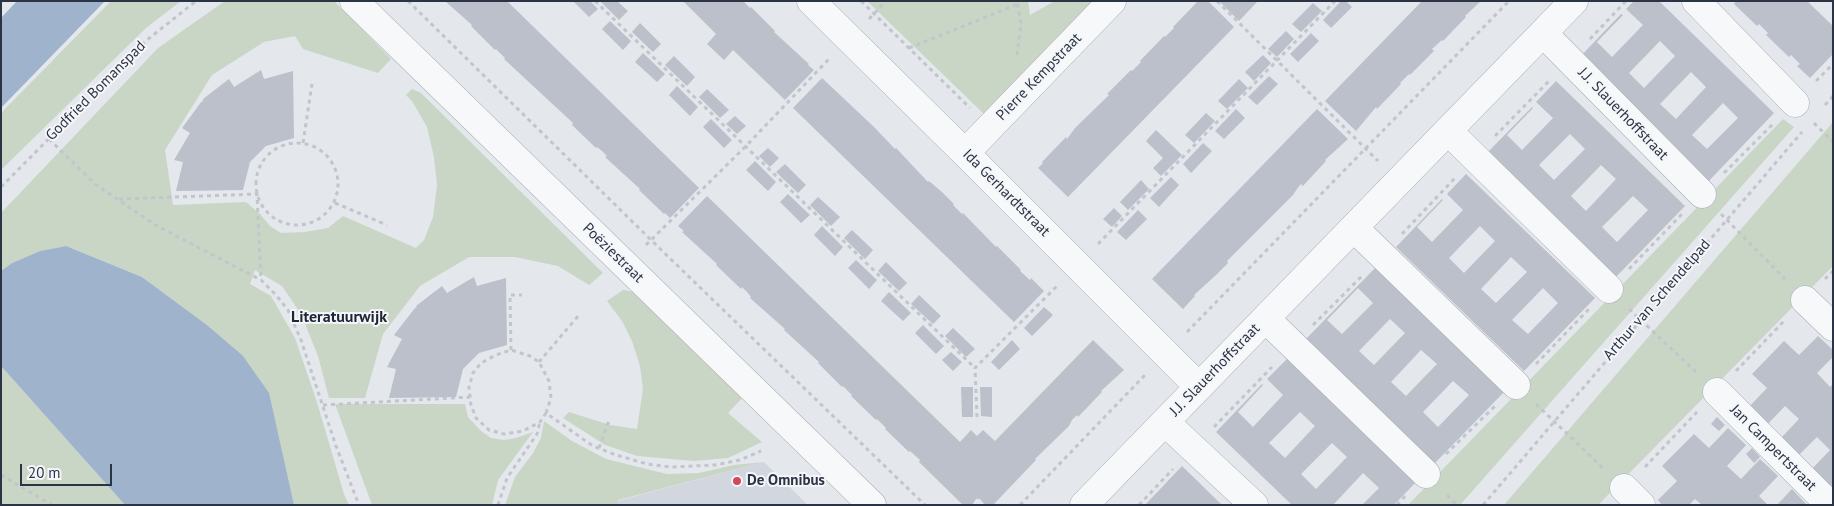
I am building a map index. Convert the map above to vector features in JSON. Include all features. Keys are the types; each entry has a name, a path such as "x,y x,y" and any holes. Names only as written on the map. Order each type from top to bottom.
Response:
{"street":[{"name":"Poëziestraat","path":"354,1 872,505"},
{"name":"Ida Gerhardtstraat","path":"811,1 966,153 1199,387"},
{"name":"Pierre Kempstraat","path":"966,153 1112,1"},
{"name":"J.J. Slauerhoffstraat","path":"1084,505 1574,1"},
{"path":"1696,1 1795,103"},
{"name":"J.J. Slauerhoffstraat","path":"1543,33 1702,194"},
{"path":"1448,131 1609,289"},
{"path":"1354,228 1516,385"},
{"path":"1805,300 1833,327"},
{"name":"J.J. Slauerhoffstraat","path":"1266,319 1426,474"},
{"name":"Jan Campertstraat","path":"1717,392 1830,505"},
{"name":"J.J. Slauerhoffstraat","path":"1165,422 1254,505"}],"path":[{"name":"Godfried Bomanspad","path":"1,187 147,40 196,1"},
{"path":"408,1 651,240 925,505"},
{"path":"595,1 975,368 977,417"},
{"path":"860,1 990,128"},
{"path":"626,266 886,1"},
{"path":"1217,1 1399,181"},
{"path":"975,368 1336,1"},
{"path":"1020,505 1509,1"},
{"path":"909,48 1018,4"},
{"path":"303,143 312,84"},
{"path":"1822,108 1833,96"},
{"name":"Arthur van Schendelpad","path":"1482,505 1806,128"},
{"path":"49,139 95,184 157,226 261,280 276,295 288,310 301,340 336,446 359,505"},
{"path":"257,194 266,212 280,223 297,226 322,218 333,207 339,191 335,165 325,153 310,144 297,141 273,149 259,164 256,183 261,280"},
{"path":"118,199 257,194"},
{"path":"1702,194 1805,300"},
{"path":"335,203 387,225"},
{"path":"1609,289 1717,392"},
{"path":"511,350 510,295 522,295"},
{"path":"539,362 579,315"},
{"path":"498,505 508,478 537,434 540,422 546,413 551,398 549,381 539,362 530,356 511,350 481,363 473,373 469,387 476,418 489,430 504,434 523,432 540,422"},
{"path":"1516,385 1633,496"},
{"path":"323,405 470,397"},
{"path":"546,413 599,448 647,464 671,466 715,465 740,460 761,451"},
{"path":"599,448 610,418"},
{"path":"1,475 52,505"}],"shaded area":[{"name":"De Omnibus","path":"764,462 808,505 617,505 617,501"}],"green space":[{"path":"111,1 181,1 146,28 1,170 1,113"},
{"path":"225,1 334,1 391,59 378,73 303,49 295,36 264,42 212,75 165,150 173,205 246,202 270,226 281,233 305,232 328,228 343,216 416,248 424,240 433,217 437,185 434,157 427,127 412,101 406,95 412,89 421,93 603,273 589,285 558,266 515,257 469,257 420,286 383,334 365,398 329,398 318,356 301,314 282,286 255,270 250,284 271,296 295,338 349,505 294,505 285,467 225,341 207,325 142,277 66,246 40,251 12,263 1,271 1,213 158,48"},
{"path":"867,1 1028,1 1030,15 1055,1 1098,1 984,114"},
{"path":"1783,119 1794,127 1460,505 1408,505"},
{"path":"1833,122 1833,266 1598,505 1504,505"},
{"path":"623,290 640,293 744,396 728,413 762,442 728,458 694,461 637,456 605,445 563,418 569,412 610,425 637,429 643,389 640,366 632,341 622,321 607,301"},
{"path":"1,366 125,505 1,505"},
{"path":"335,404 465,404 468,417 481,431 491,438 504,440 533,432 498,480 492,505 372,505"},
{"path":"544,421 572,441 606,459 667,474 699,473 734,465 764,462 618,500 617,505 505,505 515,477 533,453 541,438"}],"water":[{"path":"17,1 105,1 1,108 1,18"},
{"path":"66,246 142,277 207,325 243,356 269,393 294,505 125,505 1,366 1,271 12,263 40,251"}],"building":[{"path":"445,1 507,1 699,188 670,218 664,214 605,157 607,156 602,151 596,148 572,125 573,123"},
{"path":"573,1 590,1 598,9 589,17"},
{"path":"600,1 617,1 628,11 619,20"},
{"path":"683,1 743,1 814,70 785,100 733,50 724,60 707,44 716,34"},
{"path":"1198,1 1208,1 1234,27 1068,197 1038,168"},
{"path":"1219,1 1258,1 1239,21"},
{"path":"1341,1 1346,1 1352,7 1331,28 1323,20"},
{"path":"1422,1 1481,1 1443,41 1432,49 1434,51 1400,83 1377,109 1376,107 1356,131 1325,101"},
{"path":"1634,1 1659,1 1774,113 1704,186 1576,61 1621,14 1623,15 1597,42 1612,57 1643,25 1626,9","holes":["1660,41 1675,56 1644,88 1629,73","1691,72 1706,87 1676,119 1660,104","1723,103 1738,118 1707,149 1692,135"]},
{"path":"1736,1 1807,1 1833,26 1833,54 1810,78 1797,66 1800,64 1791,55 1789,57 1766,35 1768,33 1759,24 1757,26 1734,4"},
{"path":"1313,3 1322,11 1301,32 1292,24"},
{"path":"610,21 631,41 623,50 602,29"},
{"path":"640,23 661,44 653,52 632,32"},
{"path":"1286,31 1294,39 1277,57 1268,49"},
{"path":"1311,33 1319,41 1298,62 1290,54"},
{"path":"643,53 665,74 657,82 635,62"},
{"path":"1263,55 1271,63 1254,81 1245,72"},
{"path":"674,56 695,77 687,86 665,65"},
{"path":"261,70 264,79 293,71 294,138 266,146 250,162 243,190 176,191 183,162 174,160 190,133 182,128 203,102 203,99 229,79 234,87"},
{"path":"1269,76 1278,84 1257,105 1248,97"},
{"path":"822,78 896,148 928,182 942,192 1020,271 1030,280 1031,278 1044,291 1014,322 793,108"},
{"path":"1239,79 1248,88 1227,109 1218,101"},
{"path":"1556,81 1685,206 1614,279 1486,154 1532,107 1507,135 1522,150 1553,118 1536,102","holes":["1570,134 1585,149 1554,180 1539,165","1601,165 1616,179 1586,211 1571,196","1633,196 1648,210 1617,242 1602,227"]},
{"path":"677,86 698,107 690,116 669,95"},
{"path":"707,89 729,110 720,118 699,97"},
{"path":"1236,109 1245,118 1224,139 1215,131"},
{"path":"1317,109 1348,139 1325,160 1303,186 1301,184 1293,195 1227,261 1228,263 1194,295 1183,309 1152,279"},
{"path":"1206,113 1215,121 1194,143 1185,135"},
{"path":"735,116 746,126 737,134 726,124"},
{"path":"711,119 732,140 724,148 703,127"},
{"path":"1156,130 1182,155 1161,176 1153,168 1163,158 1146,141"},
{"path":"1203,143 1212,151 1191,173 1183,164"},
{"path":"768,148 779,158 770,167 759,156"},
{"path":"755,161 776,182 768,191 746,170"},
{"path":"785,164 806,185 798,193 776,172"},
{"path":"1466,174 1595,298 1524,371 1396,247 1442,199 1417,227 1432,242 1463,210 1447,194","holes":["1480,226 1495,241 1464,273 1449,258","1511,257 1527,272 1496,303 1481,289","1543,288 1558,303 1528,334 1512,320"]},
{"path":"1171,177 1179,185 1159,207 1150,198"},
{"path":"1141,180 1149,189 1128,210 1120,202"},
{"path":"788,194 810,215 801,223 780,202"},
{"path":"707,196 960,442 971,430 977,436 983,430 995,441 1093,340 1124,370 1101,391 1078,417 1077,415 1072,420 1069,426 1035,459 994,504 985,505 980,499 976,499 972,505 963,505 919,462 920,460 909,452 785,329 750,298 742,287 741,289 682,232 684,231 678,226"},
{"path":"818,197 840,217 831,226 810,205"},
{"path":"1114,208 1122,216 1112,227 1103,219"},
{"path":"1138,210 1147,219 1126,240 1117,232"},
{"path":"822,226 843,247 835,256 814,235"},
{"path":"852,230 873,250 865,259 844,238"},
{"path":"856,260 877,280 869,289 848,268"},
{"path":"886,262 907,283 899,291 878,271"},
{"path":"1377,266 1505,391 1434,464 1306,339","holes":["1358,288 1373,303 1342,334 1327,320","1390,319 1405,333 1374,365 1359,351","1421,350 1437,364 1406,396 1391,382","1453,381 1469,395 1438,427 1423,412"]},
{"path":"474,277 477,286 506,278 507,345 479,353 463,369 456,397 389,398 396,369 387,367 402,339 394,335 416,306 442,286 447,293"},
{"path":"889,292 911,313 903,321 881,301"},
{"path":"919,295 941,316 933,324 911,304"},
{"path":"1044,307 1053,315 1032,336 1024,328"},
{"path":"923,325 944,346 936,354 915,333"},
{"path":"953,328 975,349 966,357 945,336"},
{"path":"1818,336 1833,350 1833,357 1817,373 1830,387 1833,384 1833,484 1829,488 1811,470 1830,450 1817,437 1797,457 1780,439 1799,419 1785,406 1766,426 1748,408 1767,388 1752,374 1784,341 1799,355"},
{"path":"1012,340 1020,349 999,370 991,362"},
{"path":"951,352 962,362 953,371 942,360"},
{"path":"1287,359 1415,483 1394,505 1362,505 1379,488 1363,473 1333,505 1292,505 1216,432 1262,384 1238,412 1253,427 1283,395 1267,379","holes":["1300,412 1315,426 1285,458 1269,443","1332,443 1347,457 1316,489 1301,474"]},
{"path":"961,387 973,387 973,417 962,417"},
{"path":"980,387 992,387 992,417 981,416"},
{"path":"1717,417 1725,425 1719,431 1711,424"},
{"path":"1728,428 1746,445 1727,466 1741,479 1760,459 1778,476 1759,496 1768,505 1702,505 1695,499 1689,505 1662,505 1658,500 1677,481 1662,466 1694,434 1709,448"},
{"path":"1752,448 1760,457 1754,463 1746,454"},
{"path":"1182,466 1222,505 1145,505"},
{"path":"1792,489 1807,505 1777,505"}],"place":[{"name":"De Omnibus","path":"737,481"}],"district":[{"name":"Literatuurwijk","path":"339,317"}]}
